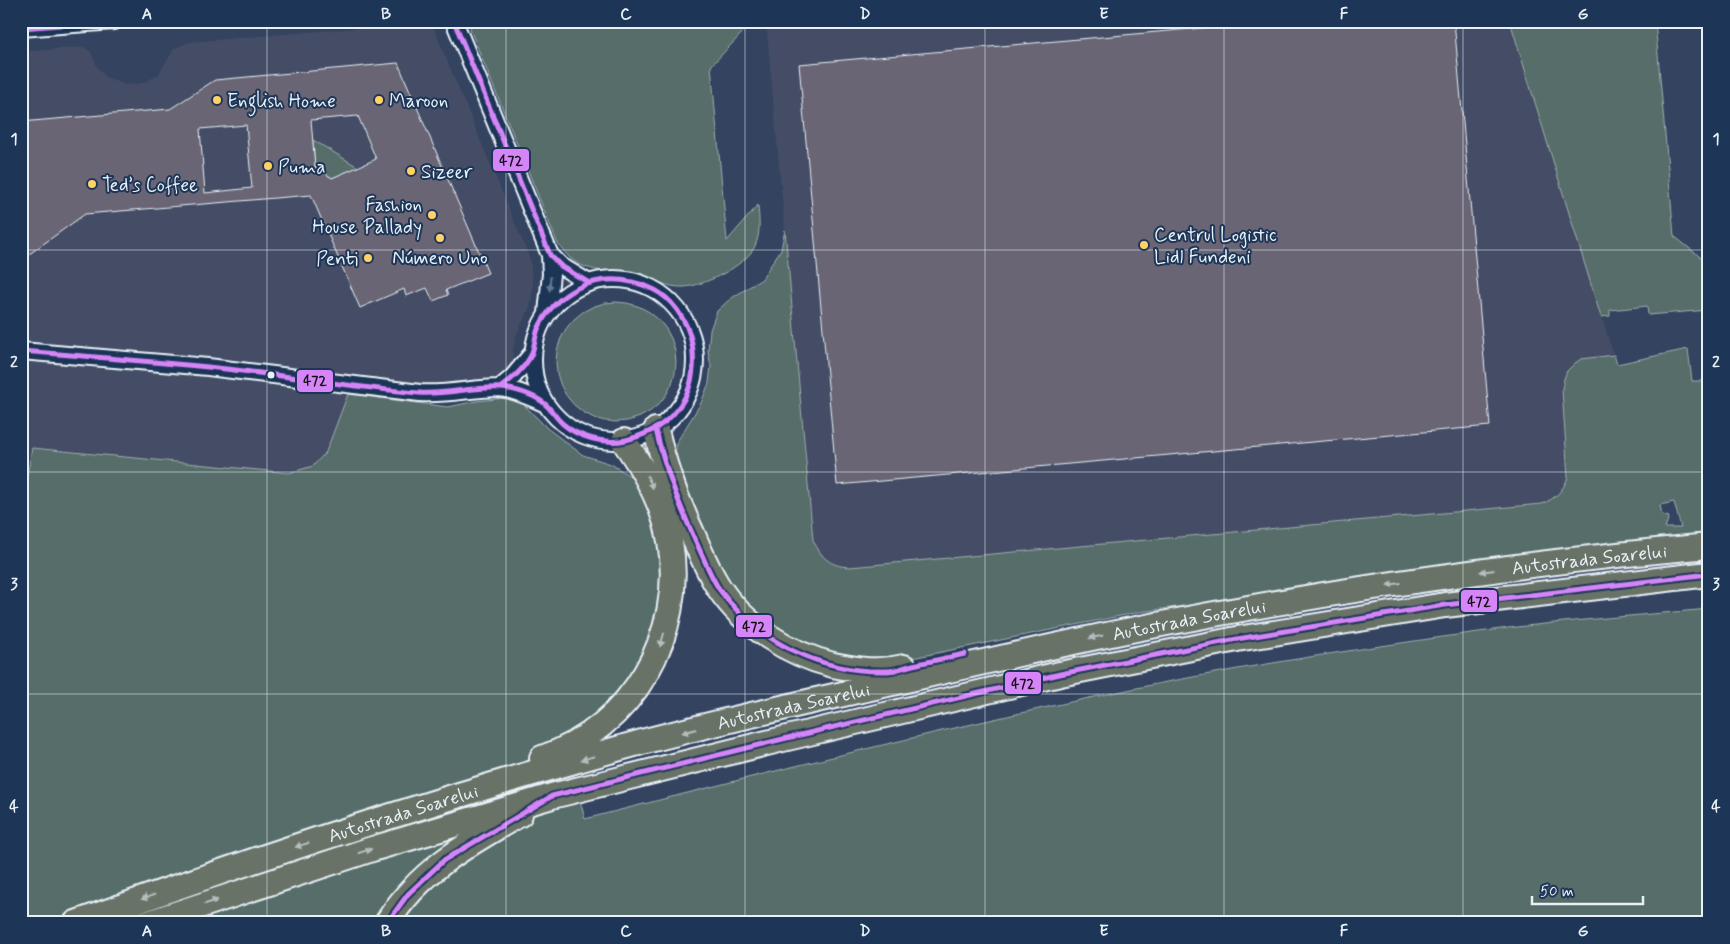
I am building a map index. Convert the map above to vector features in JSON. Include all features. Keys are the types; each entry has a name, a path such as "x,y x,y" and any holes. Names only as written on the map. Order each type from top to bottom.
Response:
{"highway":[{"path":"656,430 668,477 681,511 720,588 733,605 758,628 784,646 819,661 855,670 888,671 1022,641 1060,645"},
{"path":"431,803 506,770 559,752 589,734 626,702 643,678 659,649 668,618 672,588 670,540 665,519 649,478 624,441"},
{"name":"Autostrada Soarelui","path":"76,923 293,847 431,803 635,744 800,704 1148,626 1353,590 1452,576 1709,546"},
{"name":"Autostrada Soarelui","path":"148,923 400,840 552,796 1060,674 1237,639 1445,605 1709,574"},
{"path":"387,923 408,894 444,860 552,796"}],"street":[{"path":"21,28 114,21"},
{"path":"454,21 550,255 551,274 548,313"},
{"path":"550,255 561,266 589,282"},
{"path":"608,279 627,280 646,285 662,295 677,309 688,326 694,346 695,370 688,394 675,414 656,430 641,437 624,441 603,441 583,436 564,425 549,411 537,388 532,354 534,339 540,325 548,313 566,294 589,282 608,279"},
{"path":"21,351 208,367 431,394 500,388 527,395 544,403"},
{"path":"500,388 512,378 532,354"}],"shaded area":[{"name":"Centrul Logistic Lidl Fundeni","path":"766,21 1510,21 1660,505 852,652 813,540"},
{"path":"431,22 530,259 533,286 530,307 516,335 513,351 516,390 349,394 326,452 313,466 289,473 32,448 21,511 21,52 84,47 91,52 97,66 105,77 126,85 143,83 158,75 174,49 188,42"}],"green space":[{"path":"471,21 741,21 744,31 711,66 727,241 758,205 758,236 755,246 750,253 734,267 713,279 684,287 667,285 646,277 631,274 595,270 570,258 558,244 470,29"},
{"path":"1510,21 1655,21 1674,236 1709,264 1709,310 1648,315 1647,306 1610,310 1610,316 1601,317"},
{"path":"313,140 358,167 332,178 315,167"},
{"path":"785,230 813,540 823,556 831,563 837,565 850,567 1542,504 1558,494 1568,477 1562,389 1567,371 1581,359 1614,355 1617,364 1688,349 1692,381 1707,381 1709,405 1709,537 1656,542 1140,612 877,665 829,657 760,620 733,592 708,550 676,472 675,453 678,440 701,403 709,383 711,366 708,351 710,330 717,311 730,299 762,279 781,249","holes":["1674,502 1681,528 1665,528 1669,517 1662,515 1660,505"]},
{"path":"616,302 628,303 639,307 649,312 658,320 666,329 671,339 675,350 675,374 671,385 666,395 658,404 649,412 639,417 628,421 616,422 604,421 593,417 583,412 574,404 566,395 561,385 557,374 556,362 557,350 561,339 566,329 574,320 583,312 593,307 604,303"},
{"path":"348,394 448,407 506,398 522,403 548,429 583,455 611,464 635,479 654,517 663,556 662,587 651,638 636,667 605,710 564,742 585,819 938,732 1151,685 1419,640 1508,628 1709,609 1709,923 21,923 21,511 32,448 289,473 313,466 326,452"}],"building":[{"name":"Centrul Logistic Lidl Fundeni","path":"1281,21 1454,21 1490,426 837,485 799,64"},
{"path":"398,63 488,273 446,290 448,295 433,301 427,288 406,296 404,289 360,308 311,195 85,214 21,260 21,122 170,109 215,80","holes":["358,116 376,159 332,178 315,167 311,120","246,125 252,188 205,193 200,129"]}],"transit line":[{"name":"472","path":"21,28 111,21"},
{"name":"472","path":"454,21 550,255 561,266 589,283"},
{"name":"472","path":"21,351 208,367 419,393 440,393 481,388 507,389 525,393 541,401 563,424 576,433 601,441 618,441 648,432 668,419 678,408 685,398 692,375 693,350 691,338 681,316 660,293 632,282 603,280 589,283 576,289 554,305 538,329 531,356 516,375 500,388"},
{"name":"472","path":"656,430 668,474 716,584 734,608 772,639 793,651 815,660 863,670 894,670 965,654"},
{"name":"472","path":"387,923 408,894 444,860 552,796 1060,674 1237,639 1445,605 1709,574"}],"place":[{"name":"English Home","path":"217,100"},
{"name":"Maroon","path":"379,100"},
{"name":"Puma","path":"268,166"},
{"name":"Sizeer","path":"411,171"},
{"name":"Ted’s Coffee","path":"92,184"},
{"name":"Fashion House Pallady","path":"432,215"},
{"name":"Número Uno","path":"440,238"},
{"name":"Centrul Logistic Lidl Fundeni","path":"1144,245"},
{"name":"Penti","path":"368,258"}]}
